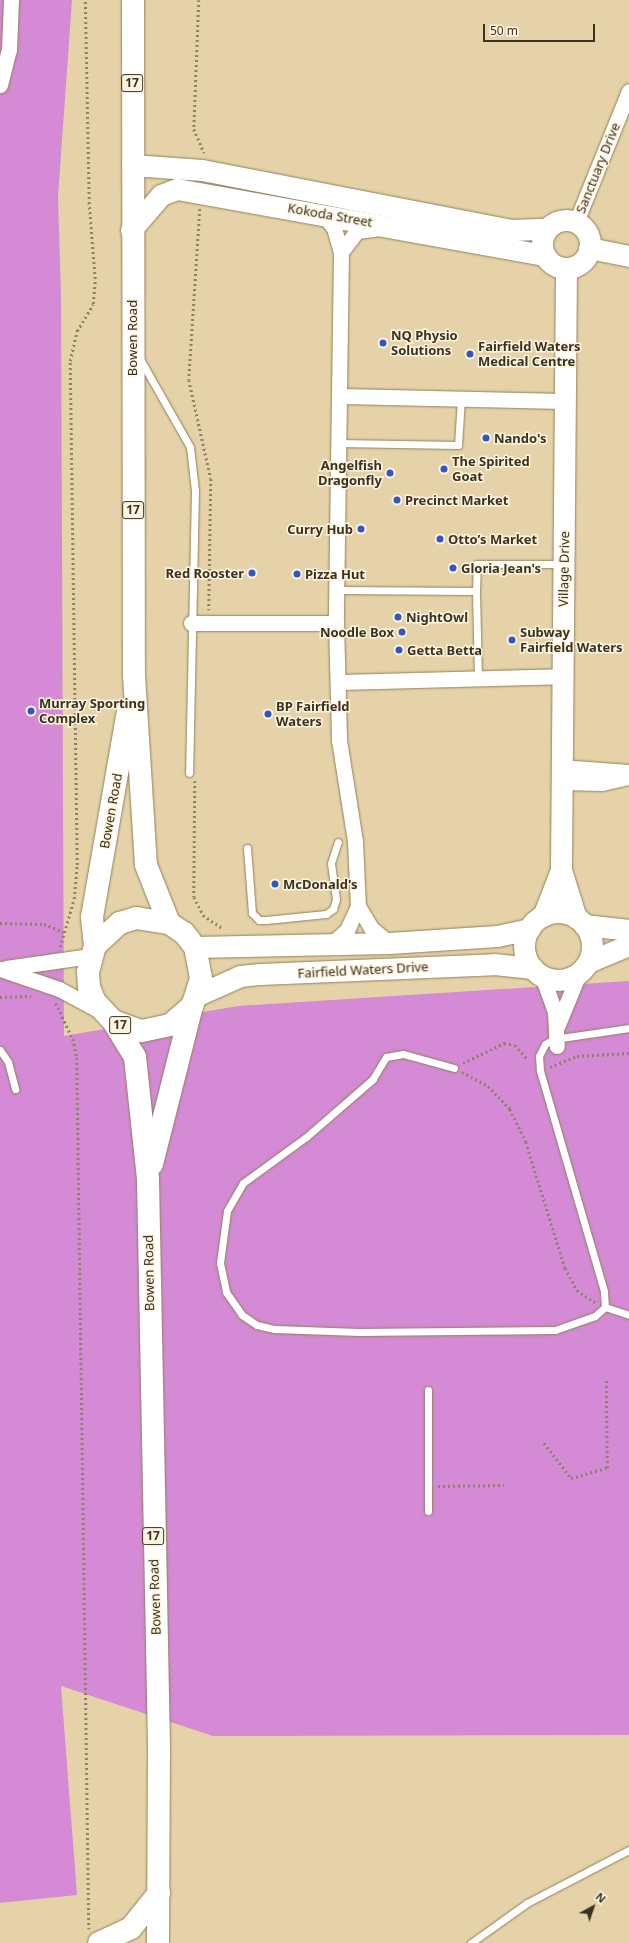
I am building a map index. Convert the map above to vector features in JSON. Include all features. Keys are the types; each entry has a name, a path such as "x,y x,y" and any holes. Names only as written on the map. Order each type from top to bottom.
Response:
{"main road":[{"name":"Bowen Road","path":"133,0 131,230 134,676 146,865 169,923"},
{"name":"Bowen Road","path":"134,676 92,917 93,951 89,987 135,1058 148,1179 159,1893 158,1943"},
{"name":"Bowen Road","path":"93,951 115,926 136,918 169,923 184,933 195,947 200,963 195,1000 148,1179"},
{"name":"17","path":"109,1018 141,1031 156,1030 176,1021 195,1000"},
{"path":"99,1943 131,1928 159,1893"}],"street":[{"path":"0,86 9,50 11,0"},
{"name":"Sanctuary Drive","path":"576,222 629,91"},
{"name":"Kokoda Street","path":"132,166 202,170 510,230 546,229"},
{"name":"Kokoda Street","path":"131,230 161,196 177,189 545,255"},
{"path":"371,202 376,211 416,231"},
{"path":"323,214 334,228 341,252 336,590 339,740 354,833 358,906 371,928 389,943"},
{"path":"560,220 576,222 587,233 589,248 581,262 566,268 553,264 545,255 542,242 546,229 560,220"},
{"path":"341,252 354,233 363,229 401,234 416,231"},
{"path":"589,248 629,256"},
{"name":"Village Drive","path":"566,268 566,401 560,774 560,870 580,921"},
{"path":"339,396 566,401"},
{"path":"191,623 336,623"},
{"path":"338,682 562,676"},
{"path":"560,774 629,772"},
{"path":"560,774 602,783 629,778"},
{"name":"Village Drive","path":"536,923 560,870"},
{"path":"330,945 347,930 358,906"},
{"path":"557,1038 538,972 524,949 536,923 560,913 580,921 629,930"},
{"path":"557,1038 592,943 580,921"},
{"name":"Fairfield Waters Drive","path":"195,947 389,943 497,936 536,923"},
{"path":"538,972 561,980 629,945"},
{"path":"0,969 93,951"},
{"name":"Fairfield Waters Drive","path":"195,1000 240,976 260,974 494,964 538,972"},
{"path":"0,969 59,989 109,1018"}],"lane":[{"path":"132,346 190,447 195,491 188,773"},
{"path":"338,443 458,445 461,399"},
{"path":"478,678 476,564 564,564"},
{"path":"336,590 476,591"},
{"path":"247,848 252,912 259,920 266,920 326,914 333,909 336,898 331,863 338,842"},
{"path":"605,1307 602,1280 540,1069 543,1047 557,1038 629,1028"},
{"path":"0,1050 8,1062 15,1089"},
{"path":"454,1068 403,1054 386,1057 372,1079 306,1137 243,1183 227,1211 220,1247 222,1278 230,1301 249,1320 266,1328 359,1332 556,1330 588,1322 605,1307"},
{"path":"605,1307 629,1315"},
{"path":"428,1390 428,1511"},
{"path":"471,1943 527,1903 629,1850"}],"path":[{"path":"199,0 194,129 205,150 202,170"},
{"path":"200,192 189,380 210,479 209,624"},
{"path":"196,776 194,897 203,915 230,930"},
{"path":"0,923 44,924 63,932"},
{"path":"0,997 37,996"},
{"path":"49,1001 55,1006"},
{"path":"454,1068 504,1043 515,1045 533,1067 540,1069 577,1056 629,1053"},
{"path":"454,1068 488,1086 510,1109 526,1142 561,1257 572,1283 584,1296 605,1307"},
{"path":"544,1442 571,1478 607,1468 606,1379"},
{"path":"428,1486 504,1485"}],"shaded area":[{"name":"Murray Sporting Complex","path":"0,0 72,0 58,196 61,296 64,1036 238,1006 629,981 629,1735 213,1736 61,1686 77,1895 0,1903"}],"place":[{"name":"NQ Physio Solutions","path":"383,343"},
{"name":"Fairfield Waters Medical Centre","path":"470,354"},
{"name":"Nando's","path":"486,438"},
{"name":"The Spirited Goat","path":"444,469"},
{"name":"Angelfish Dragonfly","path":"390,473"},
{"name":"Precinct Market","path":"397,500"},
{"name":"Curry Hub","path":"361,529"},
{"name":"Otto’s Market","path":"440,539"},
{"name":"Gloria Jean's","path":"453,568"},
{"name":"Red Rooster","path":"252,573"},
{"name":"Pizza Hut","path":"297,574"},
{"name":"NightOwl","path":"398,617"},
{"name":"Noodle Box","path":"402,632"},
{"name":"Subway Fairfield Waters","path":"512,640"},
{"name":"Getta Betta","path":"399,650"},
{"name":"Murray Sporting Complex","path":"31,711"},
{"name":"BP Fairfield Waters","path":"268,714"},
{"name":"McDonald's","path":"275,884"}]}
